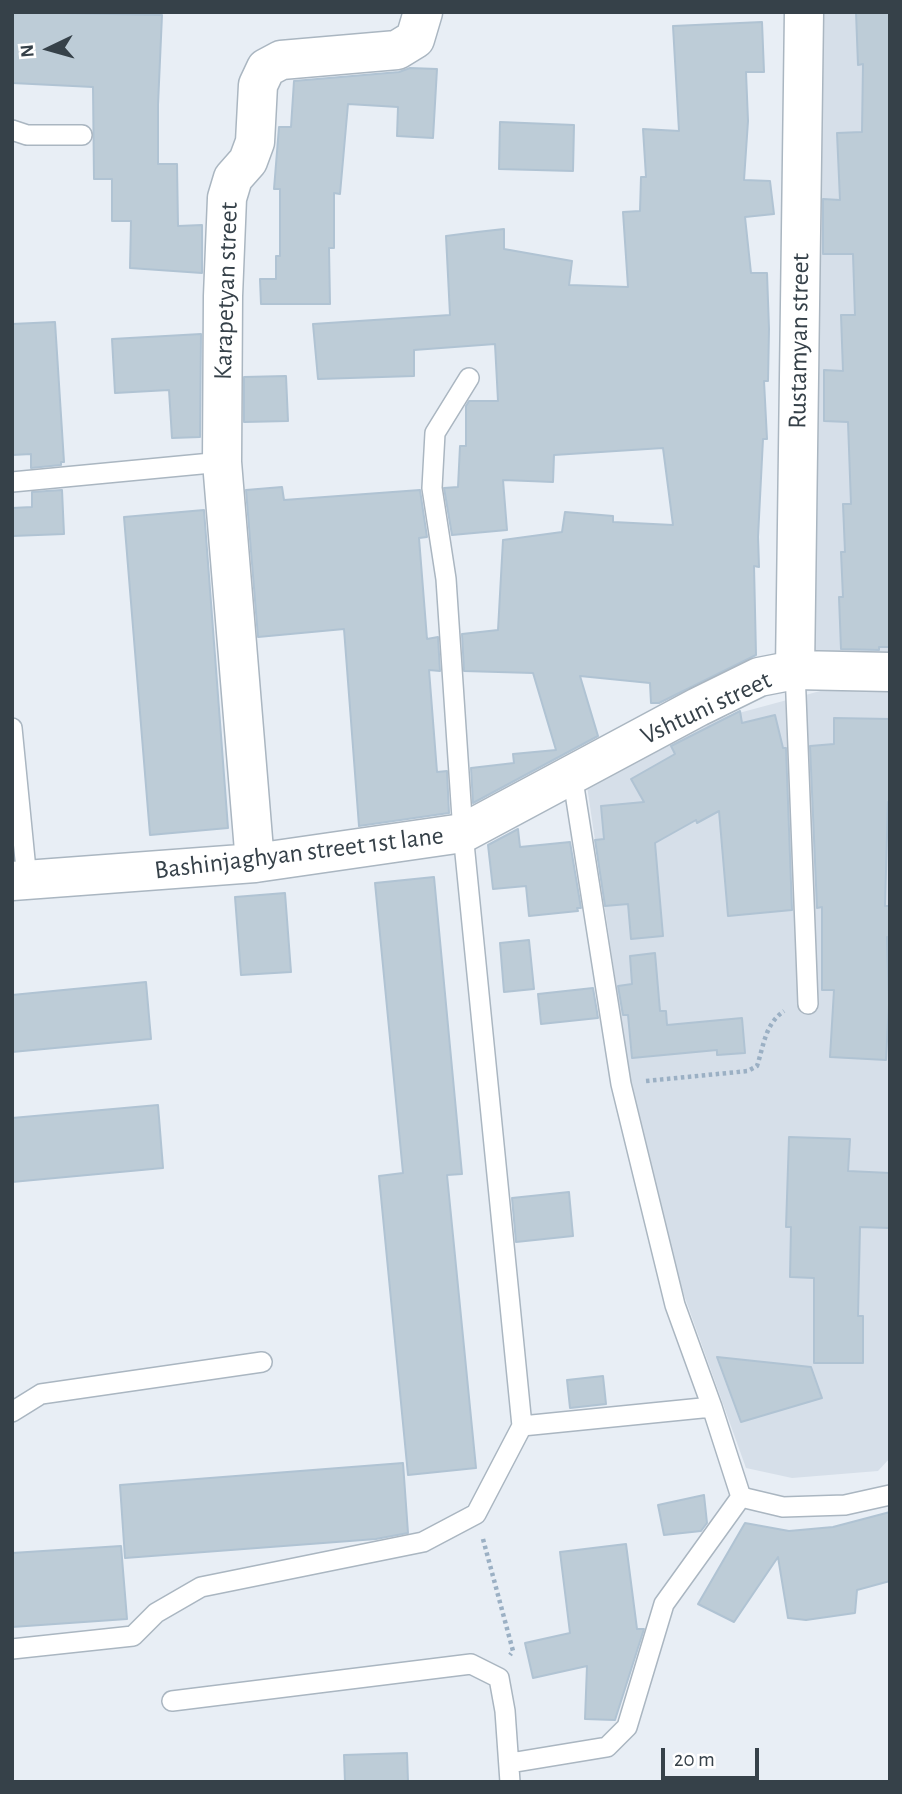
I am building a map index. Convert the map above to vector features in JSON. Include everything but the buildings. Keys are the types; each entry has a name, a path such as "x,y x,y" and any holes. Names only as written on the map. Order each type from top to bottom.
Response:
{"street":[{"name":"Karapetyan street","path":"222,458 223,296 227,198 233,178 248,160 255,142 258,85 265,68 281,60 397,50 415,39 423,12"},
{"name":"Rustamyan street","path":"795,670 804,12"},
{"path":"222,458 255,863"},
{"name":"Vshtuni street","path":"572,774 759,677 795,670 890,673"},
{"name":"Bashinjaghyan street 1st lane","path":"20,881 255,863 463,833 572,774"}],"lane":[{"path":"12,130 27,135 82,135"},
{"path":"12,1649 132,1636 156,1614 201,1587 423,1542 476,1514 522,1426 463,833 446,579 432,488 435,433 469,378"},
{"path":"12,482 222,458"},
{"path":"795,670 808,1004"},
{"path":"12,727 20,881"},
{"path":"572,774 621,1084 675,1305 741,1496"},
{"path":"12,1412 41,1394 262,1362"},
{"path":"522,1426 712,1407"},
{"path":"741,1496 783,1507 845,1505 890,1495"},
{"path":"172,1701 471,1664 499,1678 505,1711 510,1772 607,1747 628,1727 664,1604 741,1496"}],"path":[{"path":"621,1084 748,1071 757,1066 773,1019 786,1010 808,1004"},
{"path":"476,1514 513,1651 499,1678"}],"shaded area":[{"path":"823,12 890,12 890,656 813,654"},
{"path":"824,690 890,690 890,1458 878,1471 792,1478 746,1468 680,1284 629,1073 586,779 665,733"}]}
